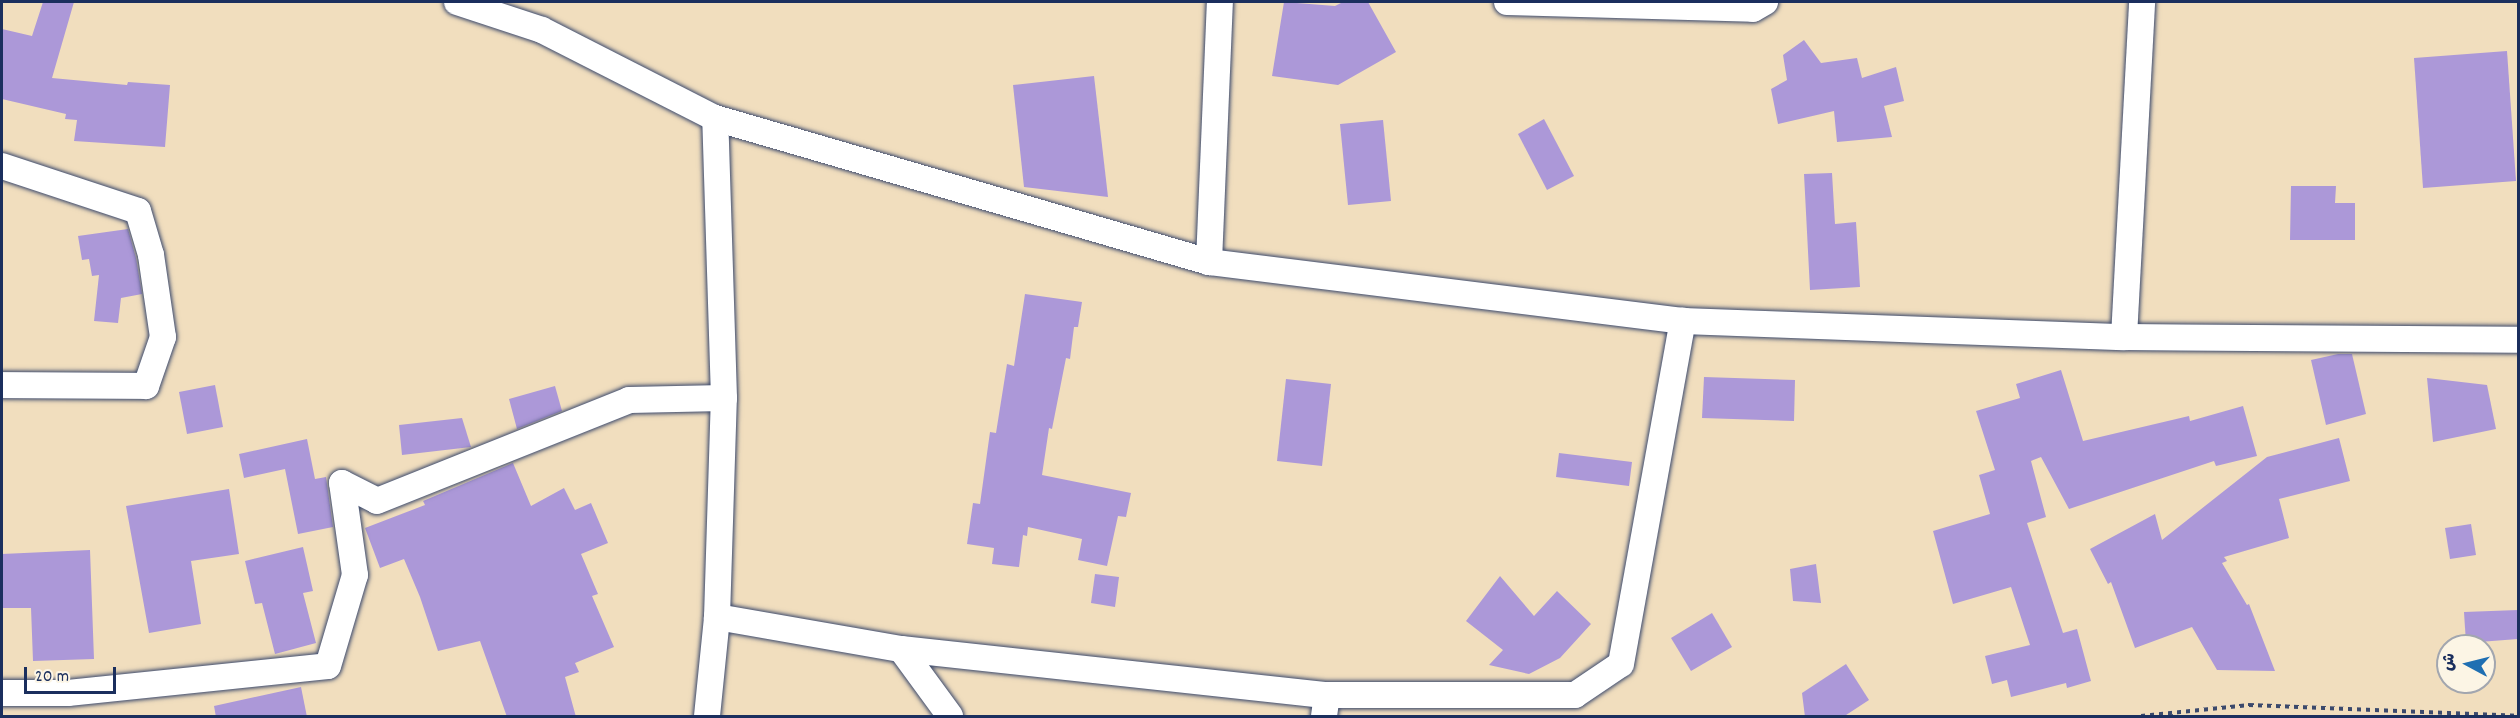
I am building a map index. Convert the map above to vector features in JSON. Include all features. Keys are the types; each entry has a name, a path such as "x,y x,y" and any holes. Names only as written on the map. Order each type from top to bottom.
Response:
{"street":[{"path":"457,2 542,30 715,118 1209,262 1683,321 2124,337 2518,340"},
{"path":"1209,262 1220,2"},
{"path":"1514,2 1753,9 1765,2"},
{"path":"2124,337 2142,2"},
{"path":"707,717 717,617 724,398 715,118"},
{"path":"2,166 138,211 151,255 163,337 146,386 2,385"},
{"path":"717,617 901,649 1325,706 1575,695 1621,664 1683,321"},
{"path":"2,693 68,693 328,666 355,575 342,483 377,501 629,400 724,398"},
{"path":"901,649 950,717"}],"path":[{"path":"2141,717 2249,705 2518,716"}],"building":[{"path":"43,2 74,2 52,78 127,85 128,82 170,85 165,147 74,141 77,120 65,119 66,114 2,99 2,29 32,36"},
{"path":"1284,2 1335,6 1343,2 1368,2 1396,52 1338,85 1272,76"},
{"path":"1804,40 1821,63 1857,58 1862,78 1896,67 1904,101 1884,106 1892,137 1837,142 1834,111 1778,124 1771,89 1787,80 1783,55"},
{"path":"2507,51 2516,181 2423,188 2414,58"},
{"path":"1094,76 1108,197 1024,187 1013,85"},
{"path":"1544,119 1574,176 1547,190 1518,134"},
{"path":"1383,120 1391,201 1348,205 1340,124"},
{"path":"1832,173 1835,224 1856,222 1860,287 1810,290 1804,174"},
{"path":"2291,186 2336,186 2335,203 2355,203 2355,240 2290,240"},
{"path":"128,229 142,294 121,298 118,323 94,321 99,275 92,276 89,259 82,260 78,236"},
{"path":"1025,294 1082,302 1078,327 1074,327 1070,359 1066,358 1052,429 1049,428 1042,475 1131,493 1126,517 1118,516 1107,566 1078,560 1082,539 1028,527 1027,536 1023,535 1019,567 992,564 994,548 967,544 973,503 980,504 990,432 996,433 1007,364 1014,366"},
{"path":"2338,354 2352,354 2366,414 2326,425 2311,360"},
{"path":"2061,370 2083,441 2189,416 2190,421 2243,406 2257,456 2216,466 2214,461 2069,509 2041,457 2031,461 2046,517 2027,523 2063,633 2077,629 2091,681 2067,688 2066,683 2011,697 2007,680 1992,684 1985,656 2030,645 2011,587 1953,604 1933,531 1990,514 1979,475 1995,470 1976,411 2020,398 2016,384"},
{"path":"1704,377 1795,380 1794,421 1702,418"},
{"path":"2427,378 2487,385 2496,429 2433,442"},
{"path":"1286,379 1331,384 1322,466 1277,461"},
{"path":"215,385 223,427 187,434 179,392"},
{"path":"555,386 562,411 517,429 509,399"},
{"path":"462,418 471,447 402,455 399,425"},
{"path":"2339,438 2350,481 2279,499 2289,538 2224,557 2227,561 2222,563 2247,605 2249,604 2275,671 2217,670 2192,627 2135,648 2111,582 2108,584 2090,549 2155,514 2162,540 2267,457"},
{"path":"307,439 315,479 326,477 333,527 298,534 285,469 244,478 239,454"},
{"path":"1559,453 1632,462 1629,486 1556,477"},
{"path":"513,463 531,506 564,488 575,510 591,503 608,543 581,554 598,594 592,596 614,647 575,663 579,672 565,677 576,717 507,717 480,641 438,651 420,597 404,559 380,568 365,528 425,505 423,501"},
{"path":"229,489 239,554 191,561 201,624 149,633 126,506"},
{"path":"2471,524 2476,555 2450,559 2445,528"},
{"path":"303,547 313,591 303,593 316,643 275,654 262,603 255,604 245,561"},
{"path":"90,550 94,659 33,661 31,608 2,608 2,554"},
{"path":"1816,564 1821,603 1793,601 1790,569"},
{"path":"1095,574 1119,577 1115,607 1091,603"},
{"path":"1500,576 1534,616 1557,591 1591,624 1560,658 1529,674 1489,665 1503,650 1466,621"},
{"path":"2518,610 2518,639 2496,641 2496,634 2465,634 2464,612"},
{"path":"1712,613 1732,647 1691,671 1671,638"},
{"path":"1846,664 1869,700 1843,717 1805,717 1802,693"},
{"path":"301,687 307,717 216,717 214,706"}]}
